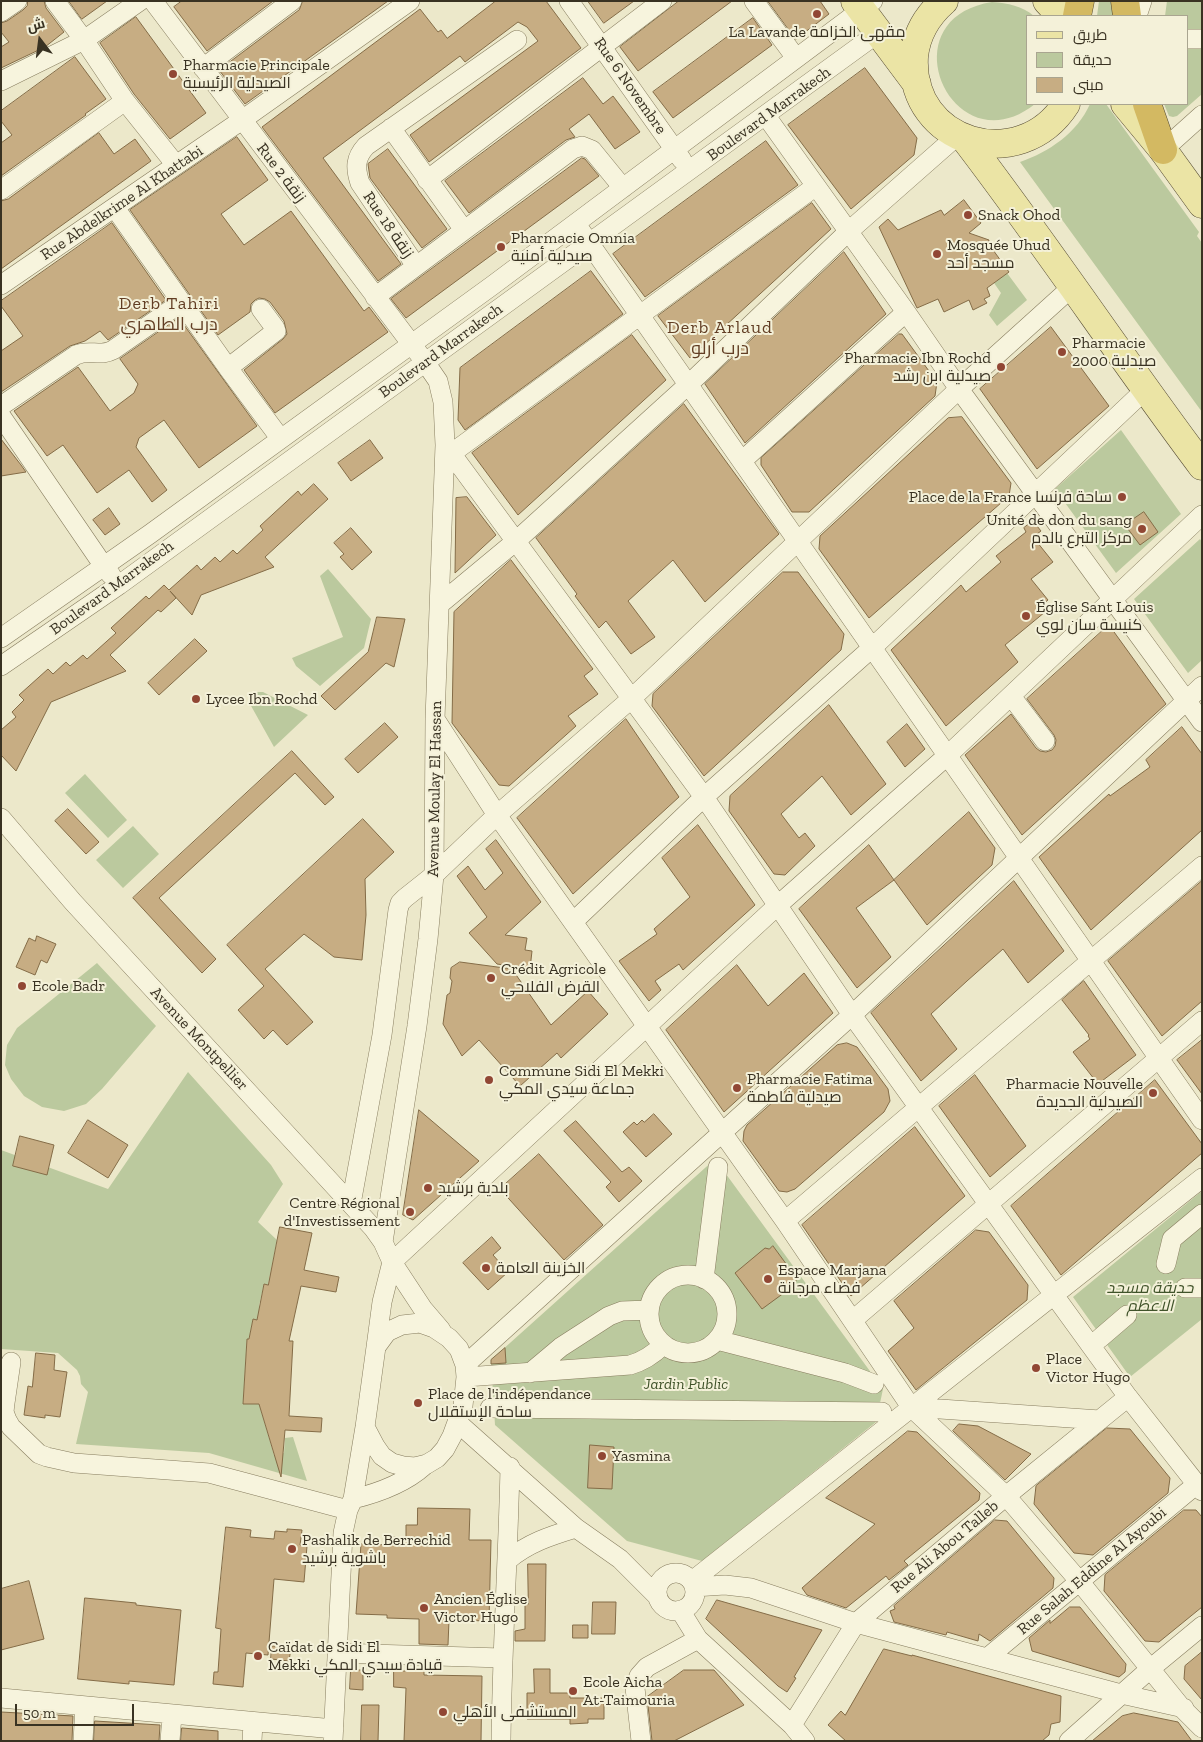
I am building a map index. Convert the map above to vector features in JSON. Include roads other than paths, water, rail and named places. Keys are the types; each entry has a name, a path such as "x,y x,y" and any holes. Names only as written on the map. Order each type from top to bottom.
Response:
{"highway":[{"path":"1077,15 1080,1"},
{"path":"1125,1 1127,15"},
{"path":"1147,105 1163,150"}],"main road":[{"path":"944,1 926,22 918,40 914,58 917,84 922,98 932,114 946,128 962,137 977,142 996,144 1021,140 1048,125 1065,105"},
{"path":"1048,1 1060,15"},
{"path":"863,4 878,33 917,84"},
{"path":"1126,105 1163,150 1202,204"},
{"path":"962,137 997,180 1145,390 1202,466"}],"street":[{"path":"1,12 17,1"},
{"path":"55,1 84,40 125,102 176,166"},
{"path":"203,68 292,1"},
{"name":"Rue Abdelkrime Al Khattabi","path":"1,285 176,166 410,1"},
{"name":"Rue 6 Novembre","path":"570,1 691,171"},
{"path":"754,1 796,58"},
{"path":"1137,15 1142,1"},
{"path":"1,81 154,3"},
{"name":"Rue 2 زنقة","path":"154,3 411,343"},
{"path":"427,180 601,46 652,4"},
{"name":"Boulevard Marrakech","path":"1,638 150,534 576,224 796,58 863,4"},
{"name":"Boulevard Marrakech","path":"1,666 119,585 691,171 878,33"},
{"path":"1188,39 1202,38"},
{"path":"464,230 391,128 517,40"},
{"path":"1,190 125,102"},
{"path":"1163,150 1202,115"},
{"path":"766,116 906,312 959,390 1202,722"},
{"name":"Rue 18 زنقة","path":"391,128 366,146 357,160 356,167 360,183 416,266"},
{"path":"440,604 516,541 689,384 848,231 962,137"},
{"path":"375,297 562,156 577,147 586,147 592,150 623,188"},
{"path":"816,186 641,314 448,449 704,797 852,1015 918,1107 1128,1397 1199,1488"},
{"path":"115,208 280,438"},
{"path":"576,224 641,314 1202,1120"},
{"path":"352,1204 382,1035 400,904 434,875 497,815 631,699 959,390 1072,287"},
{"path":"1,406 82,352 90,351 98,354 113,350 182,302"},
{"path":"228,368 276,331 261,309"},
{"path":"742,460 906,312"},
{"name":"Avenue Moulay El Hassan","path":"383,1242 417,1026 434,875 435,719 448,449 444,402 438,381 411,343"},
{"path":"573,922 704,797 873,647 1145,390"},
{"path":"1,416 103,565 119,585"},
{"path":"1,1698 253,1722 334,1735 343,1533 351,1505 366,1427 382,1302 392,1262 777,906 948,755 1202,515"},
{"path":"465,1371 722,1132 852,1015 1202,686"},
{"path":"1010,696 1045,741"},
{"path":"435,719 497,815 785,1221 912,1407 1006,1496 1080,1582 1181,1707 1202,1728"},
{"name":"Avenue Montpellier","path":"1,818 73,902 352,1204 383,1242 392,1262 423,1308 449,1338"},
{"path":"785,1221 1202,866"},
{"path":"853,1320 1202,1021"},
{"path":"704,1279 718,1166"},
{"path":"693,1584 912,1407 1202,1178"},
{"path":"1166,1264 1172,1239 1202,1214"},
{"path":"1158,1223 1172,1239"},
{"path":"687,1275 704,1279 713,1285 724,1299 726,1322 723,1331 717,1340 700,1351 681,1353 663,1345 656,1338 649,1320 649,1310 655,1292 669,1280 687,1275"},
{"path":"530,1373 561,1347 609,1316 622,1311 649,1310"},
{"path":"1099,1338 1127,1316"},
{"path":"11,1362 4,1412 7,1420 11,1427 39,1454 47,1458 74,1463 209,1472 351,1505 415,1474 437,1458 445,1449 458,1423 463,1406 465,1371 459,1349 449,1338 434,1328 420,1323 402,1325 387,1332 376,1347"},
{"path":"717,1340 845,1373 874,1384"},
{"path":"465,1371 530,1373 630,1365 647,1358 663,1345"},
{"name":"Rue Ali Abou Talleb","path":"793,1733 856,1623 1006,1496 1128,1397"},
{"path":"912,1407 1100,1420"},
{"path":"490,1408 882,1412"},
{"path":"458,1423 510,1467 576,1528 620,1558 657,1596 664,1607 670,1610 680,1610 689,1605 693,1600 693,1584"},
{"path":"366,1427 382,1456 403,1466 415,1467 427,1464"},
{"path":"501,1741 502,1658 508,1560 510,1467"},
{"name":"Rue Salah Eddine Al Ayoubi","path":"987,1658 1199,1488"},
{"path":"508,1560 519,1550 534,1542 576,1528"},
{"path":"620,1558 668,1574"},
{"path":"657,1596 658,1583 668,1574 674,1572 681,1573 693,1584 751,1588 856,1623 1202,1714"},
{"path":"680,1610 698,1639 793,1733 805,1741"},
{"path":"1069,1741 1121,1694 1202,1626"},
{"path":"641,1741 635,1688 639,1676 647,1667 698,1639"},
{"path":"338,1653 502,1658"},
{"path":"83,1741 85,1706"},
{"path":"170,1741 172,1715"},
{"path":"252,1741 253,1722"}],"place":[{"name":"La Lavande مقهى الخزامة","path":"817,14"},
{"name":"Pharmacie Principale الصيدلية الرئيسية","path":"173,74"},
{"name":"Snack Ohod","path":"968,215"},
{"name":"Pharmacie Omnia صيدلية أمنية","path":"501,247"},
{"name":"Mosquée Uhud مسجد أحد","path":"937,254"},
{"name":"Pharmacie 2000 صيدلية","path":"1062,352"},
{"name":"Pharmacie Ibn Rochd صيدلية ابن رشد","path":"1001,367"},
{"name":"Place de la France ساحة فرنسا","path":"1122,497"},
{"name":"Unité de don du sang مركز التبرع بالدم","path":"1142,529"},
{"name":"Église Sant Louis كنيسة سان لوي","path":"1026,616"},
{"name":"Lycee Ibn Rochd","path":"196,699"},
{"name":"Crédit Agricole القرض الفلاحي","path":"491,978"},
{"name":"Ecole Badr","path":"22,986"},
{"name":"Commune Sidi El Mekki جماعة سيدي المكي","path":"489,1080"},
{"name":"Pharmacie Fatima صيدلية فاطمة","path":"737,1088"},
{"name":"Pharmacie Nouvelle الصيدلية الجديدة","path":"1153,1093"},
{"name":"بلدية برشيد","path":"428,1188"},
{"name":"Centre Régional d'Investissement","path":"410,1212"},
{"name":"الخزينة العامة","path":"486,1268"},
{"name":"Espace Marjana فضاء مرجانة","path":"768,1279"},
{"name":"Place Victor Hugo","path":"1036,1368"},
{"name":"Place de l'indépendance ساحة الإستقلال","path":"418,1403"},
{"name":"Yasmina","path":"602,1456"},
{"name":"Pashalik de Berrechid باشوية برشيد","path":"292,1549"},
{"name":"Ancien Église Victor Hugo","path":"424,1608"},
{"name":"Caïdat de Sidi El Mekki قيادة سيدي المكي","path":"258,1656"},
{"name":"Ecole Aicha At-Taimouria","path":"573,1691"},
{"name":"المستشفى الأهلي","path":"443,1712"}],"district":[{"name":"Derb Tahiri درب الطاهري","path":"169,314"},
{"name":"Derb Arlaud درب أرلو","path":"720,338"}],"park label":[{"name":"حديقة مسجد الاعظم","path":"1150,1297"},
{"name":"Jardin Public","path":"686,1384"}]}
